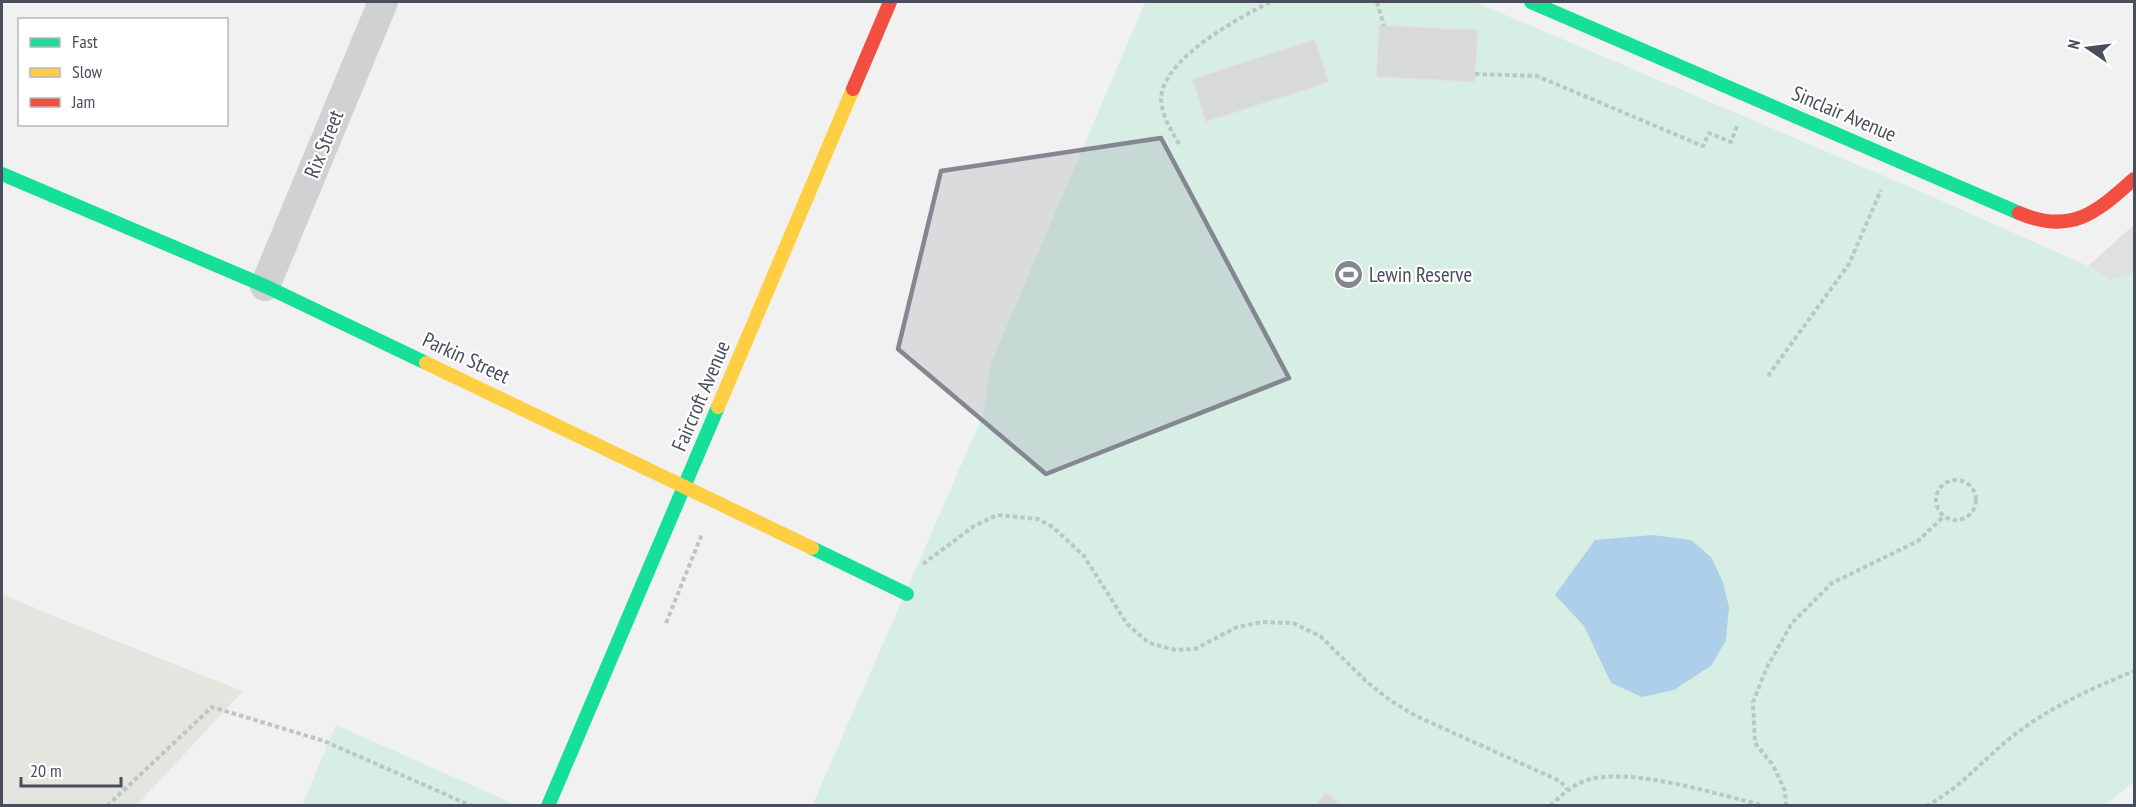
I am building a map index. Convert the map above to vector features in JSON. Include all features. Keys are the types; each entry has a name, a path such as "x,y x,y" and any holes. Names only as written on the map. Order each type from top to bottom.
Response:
{"street":[{"name":"Rix Street","path":"265,286 383,2"},
{"name":"Faircroft Avenue","path":"548,806 890,2"},
{"name":"Sinclair Avenue","path":"1531,2 2048,223 2064,224 2082,220 2134,180"},
{"name":"Parkin Street","path":"2,174 265,286 907,594"}],"path":[{"path":"1179,144 1165,118 1162,93 1171,73 1199,46 1241,17 1270,2"},
{"path":"1377,2 1384,26"},
{"path":"1475,74 1537,76 1703,146 1709,133 1731,142 1750,96"},
{"path":"1768,376 1849,264 1895,159"},
{"path":"1953,480 1963,481 1971,486 1975,494 1976,505 1971,514 1963,520 1953,521 1943,517 1937,509 1938,490 1944,483 1953,480"},
{"path":"915,566 921,566 974,526 997,515 1038,519 1053,527 1084,556 1127,624 1149,643 1176,650 1195,649 1237,627 1263,622 1293,623 1320,636 1367,682 1391,701 1416,716 1560,781 1567,789"},
{"path":"1786,806 1785,791 1773,765 1755,743 1753,702 1767,668 1792,623 1832,583 1918,542 1943,517"},
{"path":"1926,806 1953,788 2034,720 2102,684 2134,672"},
{"path":"107,806 212,707 324,741 472,806"},
{"path":"1550,806 1567,789 1585,781 1607,777 1646,779 1765,806"}],"highlighted area":[{"path":"1161,138 1289,378 1046,474 898,349 941,171"}],"shaded area":[{"path":"2134,225 2134,273 2111,280 2088,266"},
{"path":"2,594 243,691 137,805 2,805"}],"green space":[{"name":"Lewin Reserve","path":"1145,2 1475,2 1917,190 2088,266 2111,280 2134,273 2134,782 2105,805 812,806 983,415 991,363"},
{"path":"336,725 510,802 518,805 302,805"}],"water":[{"path":"1653,535 1691,540 1711,557 1723,582 1729,607 1726,640 1712,665 1674,690 1642,697 1611,683 1584,626 1555,595 1595,540"}],"building":[{"path":"1379,25 1478,30 1475,82 1376,77"},
{"path":"1315,39 1329,82 1206,122 1192,79"},
{"path":"1326,792 1342,806 1314,806"}],"traffic: fast":[{"path":"1531,2 2019,213"},
{"path":"2,174 265,286 426,363"},
{"path":"548,806 718,407"},
{"path":"812,548 907,594"}],"traffic: slow":[{"path":"718,407 853,89"},
{"path":"426,363 812,548"}],"traffic: jam":[{"path":"853,89 890,2"},
{"path":"2019,213 2054,222 2082,217 2107,202 2134,179"}],"place":[{"name":"Lewin Reserve","path":"1348,275"}]}
